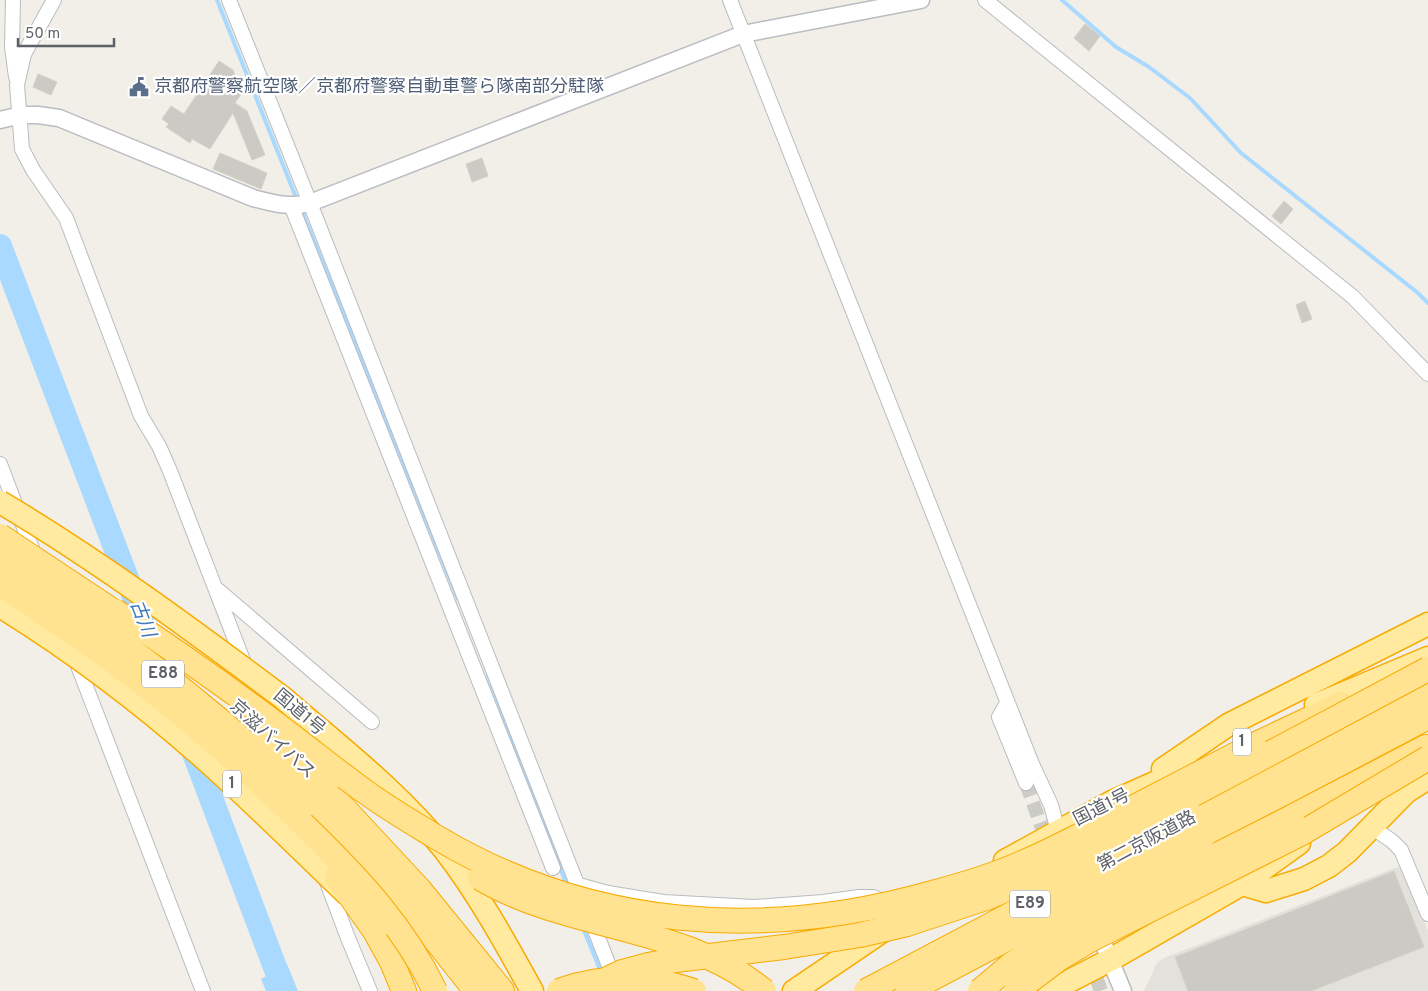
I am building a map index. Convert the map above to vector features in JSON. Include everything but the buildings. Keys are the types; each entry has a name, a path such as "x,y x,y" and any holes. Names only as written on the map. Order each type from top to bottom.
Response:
{"highway":[{"name":"国道1号","path":"0,502 108,571 189,627 283,698 388,790 417,818 443,848 467,881 532,991"},
{"name":"京滋バイパス","path":"0,536 115,611 225,697 276,742 326,789 420,889 502,991"},
{"name":"京滋バイパス","path":"0,562 91,621 150,664 211,712 262,756 312,803 377,871 407,904 476,991"},
{"path":"0,584 110,659 198,729 251,776 325,846 380,904 418,957 435,991"},
{"name":"1","path":"0,606 92,668 206,760 379,926 441,991"},
{"path":"115,611 189,660 368,794 460,866 500,888 542,906 667,940 699,952 730,967 764,991"},
{"path":"1112,802 1228,725 1428,624"},
{"name":"国道1号","path":"794,991 911,913 1112,802 1211,757 1307,708 1428,658"},
{"path":"368,794 437,838 491,867 521,880 593,902 660,916 711,920 751,921 826,916 909,900 970,882 1020,864 1057,848 1254,744 1428,664"},
{"path":"582,991 622,972 648,965 860,935 907,924 989,896 1061,865 1428,669"},
{"name":"第二京阪道路","path":"866,991 1428,693"},
{"name":"第二京阪道路","path":"908,991 1428,717"},
{"path":"980,991 1012,964 1062,933 1428,747"},
{"path":"1051,991 1110,960 1242,884 1349,807 1428,756"},
{"path":"1016,991 1052,963 1088,941 1302,833 1428,756"},
{"path":"251,776 304,835 350,895 392,962 404,991"},
{"path":"1242,884 1266,891 1304,879 1329,866 1346,852 1406,792 1428,778"},
{"path":"559,991 588,983 635,979 659,982 694,991"}],"street":[{"path":"13,0 12,47 17,86"},
{"path":"54,0 24,54 12,118 22,149 33,170 66,218 141,416 159,446 170,471 344,929 370,991"},
{"path":"228,0 377,421 553,868"},
{"path":"730,0 1007,703 1051,805 1058,831 1123,991"},
{"path":"12,118 38,115 59,118 235,191 276,204 301,204 743,34 921,0"},
{"path":"985,0 1353,297 1428,374"},
{"path":"301,204 393,415 619,991"},
{"path":"377,421 393,415"},
{"path":"0,464 203,991"},
{"path":"216,588 372,722"},
{"path":"458,627 474,621"},
{"path":"1007,703 999,717 1026,783"},
{"path":"1370,826 1392,841 1401,850 1428,914"},
{"path":"540,833 555,828"},
{"path":"579,885 608,893 663,902 754,907 824,902 859,896 873,897 911,913"}],"shaded area":[{"path":"1397,867 1406,871 1428,931 1428,991 1144,991 1157,963 1164,958"}],"water":[{"path":"287,964 298,991 266,991 261,979"}],"waterway":[{"path":"217,0 297,200"},
{"path":"1062,0 1116,47 1149,67 1190,98 1241,153 1418,293 1428,303"},
{"path":"301,209 458,599"},
{"name":"古川","path":"0,246 152,644"},
{"path":"488,675 567,886"},
{"name":"古川","path":"189,740 284,991"},
{"path":"583,928 601,972"}],"tunnel":[{"path":"1026,783 1048,845"},
{"path":"1082,938 1101,991"}],"place":[{"name":"京都府警察航空隊／京都府警察自動車警ら隊南部分駐隊","path":"139,87"}]}
